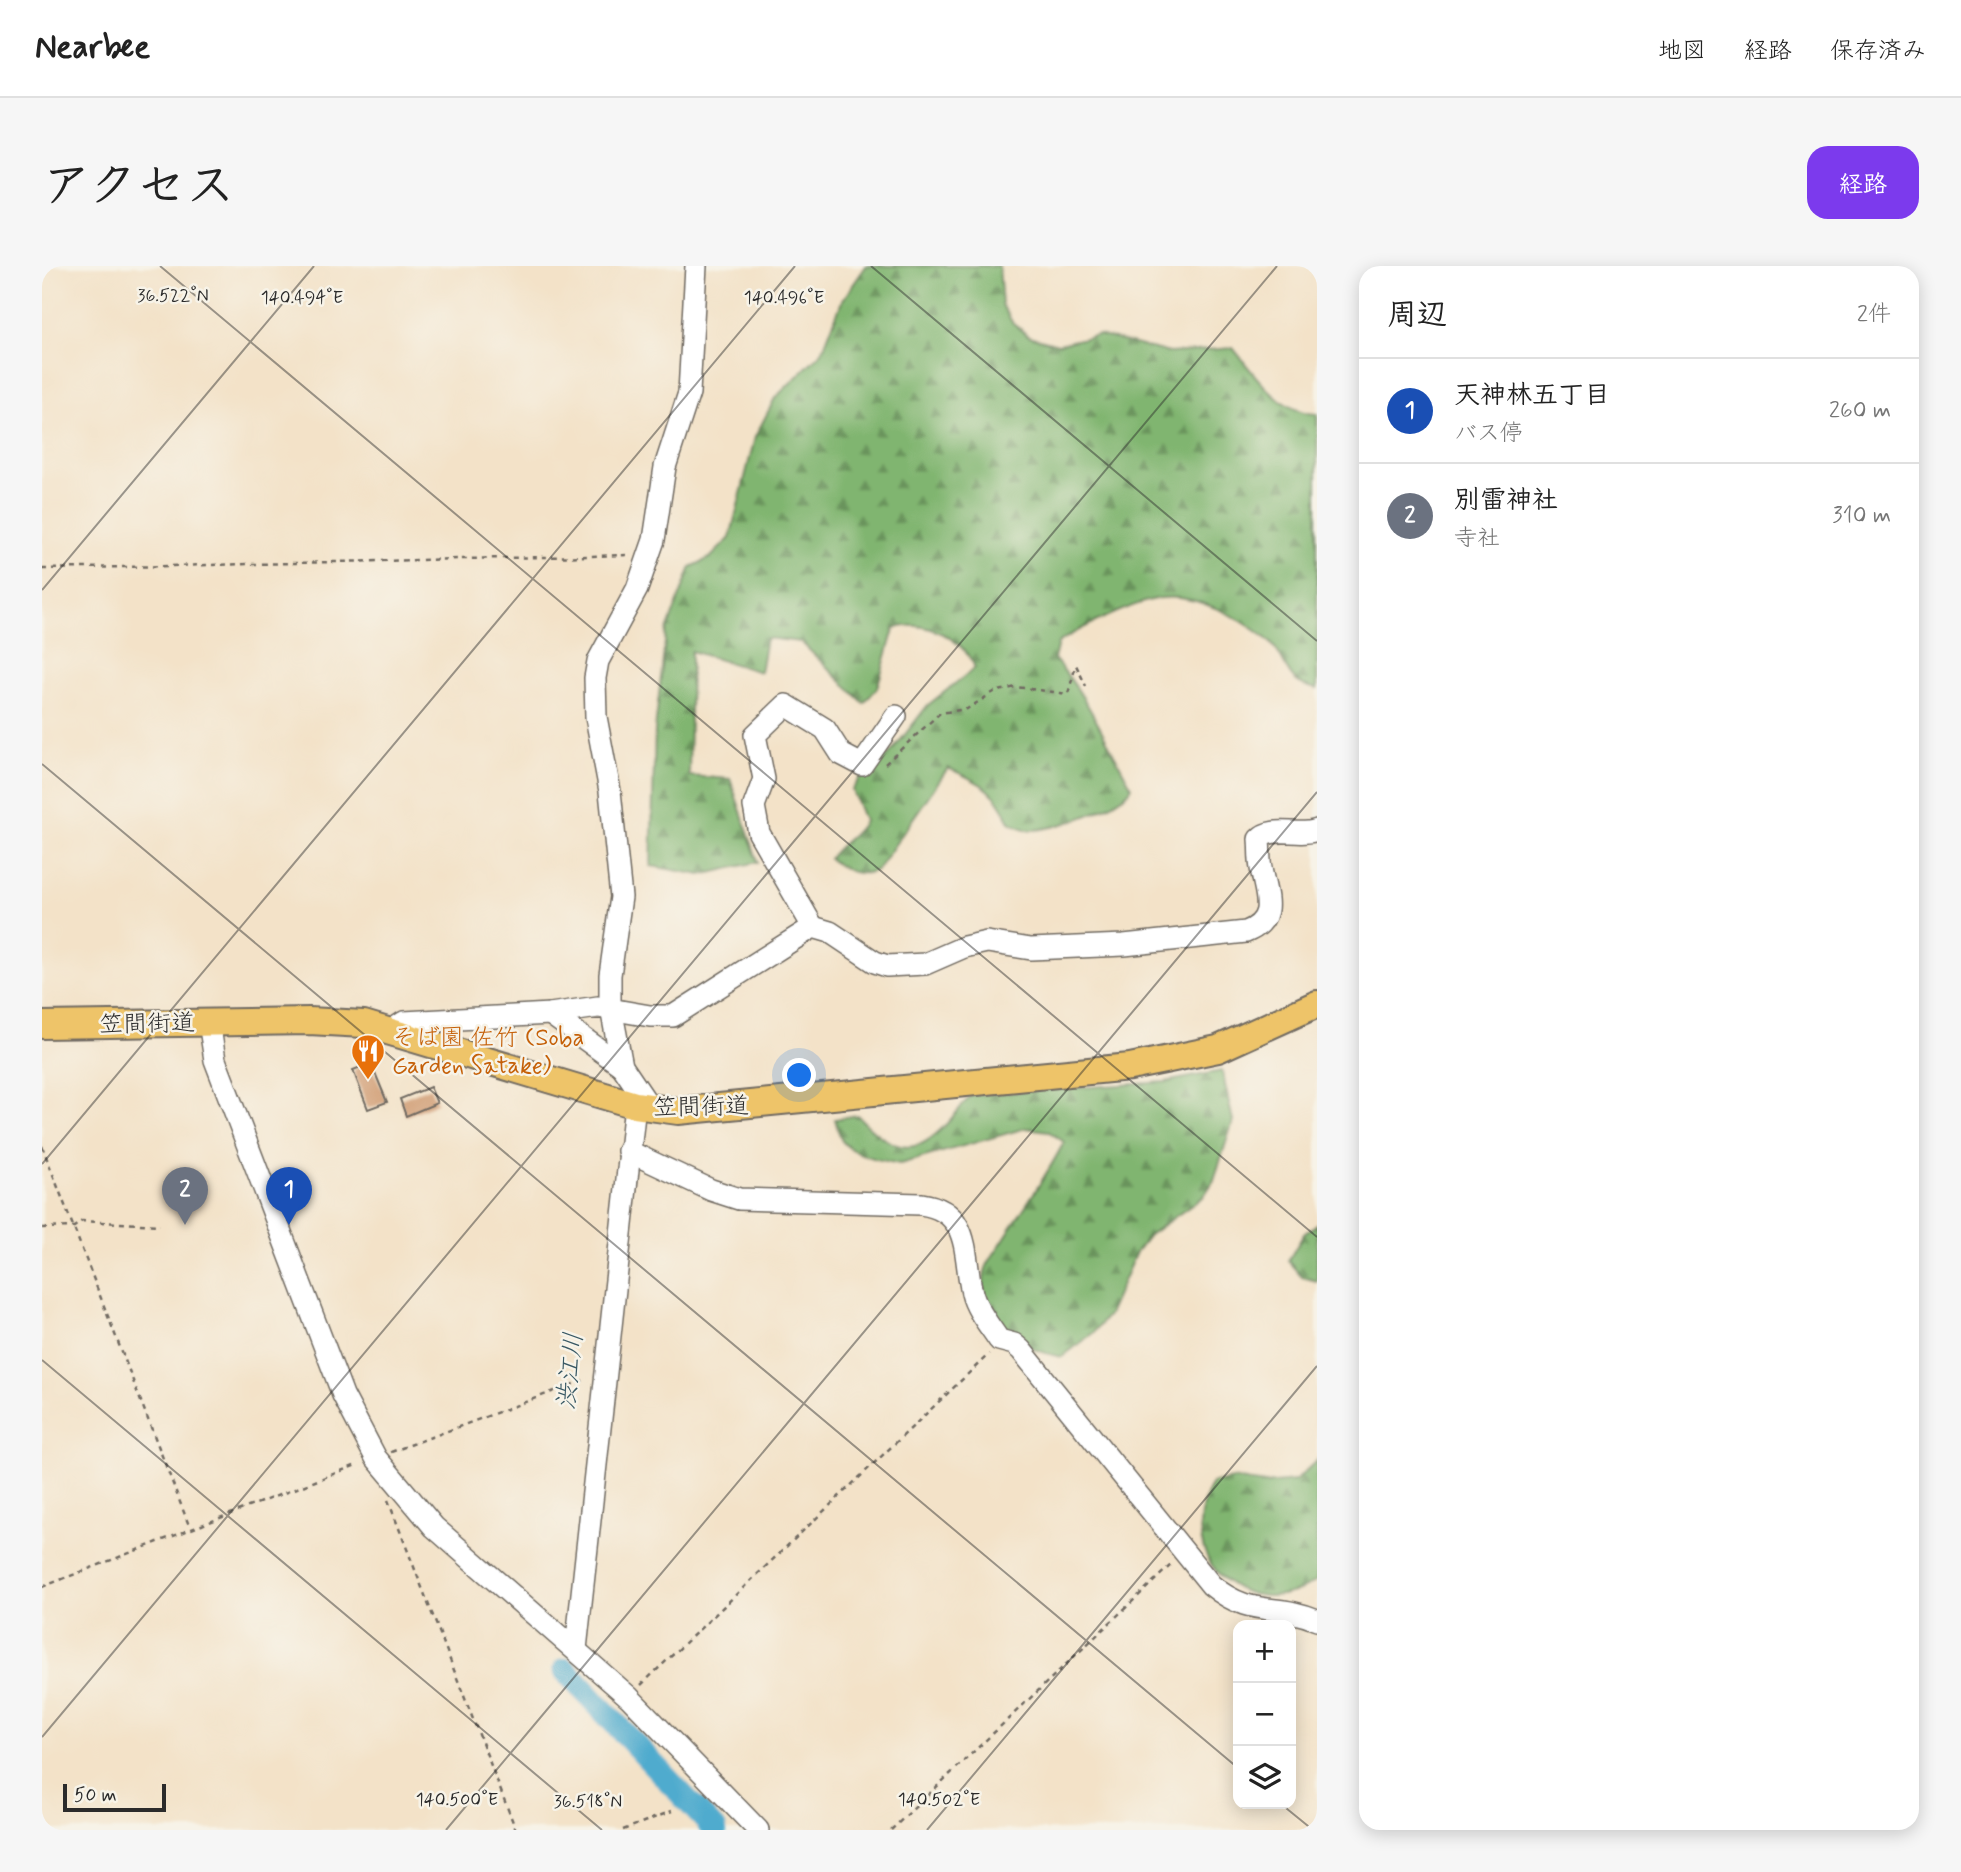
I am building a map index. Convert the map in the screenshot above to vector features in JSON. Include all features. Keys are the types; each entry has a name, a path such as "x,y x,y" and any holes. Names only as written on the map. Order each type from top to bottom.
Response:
{"main road":[{"name":"笠間街道","path":"42,1025 340,1022 392,1030 643,1107 723,1109 1130,1068 1218,1049 1317,1004"}],"street":[{"path":"576,1649 628,1151 643,1107 622,1066 611,1011 610,975 621,897 610,791 596,716 595,678 603,648 632,600 650,555 665,467 689,393 696,266"},
{"path":"896,716 865,765 849,760 830,734 786,705 755,734 764,779 754,806 759,834 813,927 830,932 875,962 887,966 925,964 964,947 987,942 1031,949 1124,945 1246,932 1263,922 1269,905 1261,869 1259,839 1263,834 1273,832 1306,835 1317,830"},
{"path":"392,1030 404,1022 550,1014 598,1007 611,1011 673,1016 813,927"},
{"path":"550,1014 622,1066"},
{"path":"209,1023 215,1060 343,1395 376,1458 394,1483 434,1527 629,1697 758,1830"},
{"path":"628,1151 711,1190 740,1199 921,1204 941,1209 962,1233 972,1294 1002,1342 1014,1344 1021,1350 1211,1585 1231,1600 1250,1608 1287,1611 1317,1620"}],"path":[{"path":"42,569 650,555"},
{"path":"865,765 879,767 886,764 940,713 967,709 994,692 1016,687 1068,694 1076,665 1086,686"},
{"path":"42,1146 190,1529"},
{"path":"42,1228 74,1227 82,1221 160,1224"},
{"path":"629,1697 1002,1342"},
{"path":"42,1587 587,1379"},
{"path":"394,1483 386,1494 388,1502 516,1830"},
{"path":"891,1830 1183,1553"},
{"path":"623,1830 672,1811"}],"green space":[{"path":"866,266 999,266 1002,305 1012,322 1029,336 1058,344 1098,335 1170,353 1233,348 1259,381 1279,400 1303,412 1317,414 1317,689 1292,677 1276,650 1260,633 1220,610 1175,598 1152,600 1124,609 1058,643 1054,659 1087,705 1132,787 1125,795 1101,810 1085,816 1054,827 1028,830 1010,822 999,801 986,788 948,768 878,869 858,873 829,859 864,821 852,790 863,773 889,755 928,705 975,668 970,658 952,640 929,628 905,626 894,629 877,688 864,703 801,642 766,638 760,672 691,651 689,776 730,779 758,862 701,875 651,866 655,730 666,633 691,567 710,558 730,538 755,437 775,398 822,352 842,301"},
{"path":"1222,1071 1233,1121 1214,1180 1203,1197 1149,1235 1136,1252 1108,1315 1094,1332 1062,1357 1031,1347 1004,1330 987,1305 984,1289 988,1264 1064,1142 1048,1131 1026,1128 900,1164 869,1157 847,1146 841,1139 835,1119 857,1115 875,1133 892,1143 906,1147 919,1145 931,1138 971,1095 1165,1082"},
{"path":"1317,1224 1317,1281 1302,1277 1288,1261 1304,1234"},
{"path":"1317,1460 1317,1581 1290,1593 1264,1596 1241,1590 1222,1577 1208,1558 1201,1536 1202,1510 1212,1483 1233,1479 1265,1484 1295,1481"}],"building":[{"name":"そば園 佐竹 (Soba Garden Satake)","path":"371,1063 387,1102 368,1109 353,1070"},
{"path":"430,1087 437,1103 406,1116 400,1099"}],"waterway":[{"name":"渋江川","path":"565,1670 715,1830"}],"place":[{"name":"そば園 佐竹 (Soba Garden Satake)","path":"368,1081"},
{"name":"別雷神社","path":"185,1225"},
{"name":"天神林五丁目","path":"289,1225"}]}
